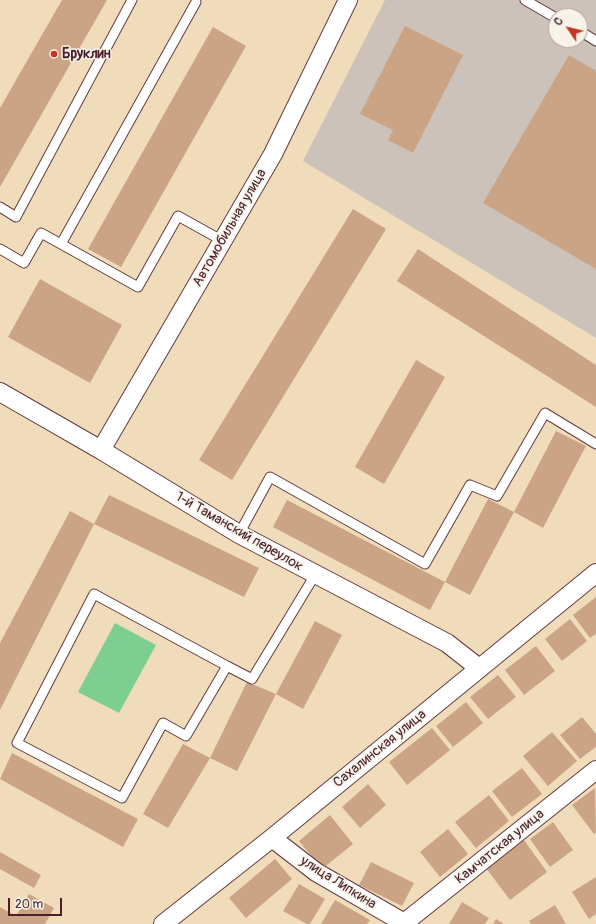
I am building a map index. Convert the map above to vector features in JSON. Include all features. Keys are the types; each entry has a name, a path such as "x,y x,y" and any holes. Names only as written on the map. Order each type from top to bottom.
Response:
{"street":[{"name":"Автомобильная улица","path":"102,450 273,154 348,0"},
{"name":"1-й Таманский переулок","path":"0,392 102,450 239,534 314,575 447,643 479,668"},
{"name":"Сахалинская улица","path":"163,924 272,838 596,573"},
{"name":"Камчатская улица","path":"405,924 596,770"},
{"name":"улица Липкина","path":"272,838 316,872 405,924"}],"lane":[{"path":"0,208 16,216 132,0"},
{"path":"525,0 548,13"},
{"path":"61,244 196,2"},
{"path":"0,250 24,263 41,233 138,287 178,216 222,240"},
{"path":"239,534 270,477 425,564 470,485 497,496 545,413 596,444"},
{"path":"227,666 186,736 163,723 122,798 17,743 94,594 252,679 314,575"}],"shaded area":[{"path":"385,0 596,0 596,338 303,161"}],"green space":[{"path":"115,623 156,645 119,713 78,692"}],"building":[{"name":"Бруклин","path":"62,0 107,0 0,187 0,108"},
{"path":"405,26 463,55 413,153 388,140 393,130 360,114"},
{"path":"213,27 246,46 121,267 88,249"},
{"path":"569,55 596,71 596,269 483,203"},
{"path":"353,209 386,229 232,480 199,460"},
{"path":"418,249 596,365 596,407 397,281"},
{"path":"40,279 122,325 90,383 8,337"},
{"path":"416,360 445,377 384,484 355,467"},
{"path":"556,431 586,446 543,528 514,512"},
{"path":"109,495 259,568 244,597 94,524"},
{"path":"488,499 514,512 470,595 445,582"},
{"path":"287,500 445,582 430,610 273,527"},
{"path":"70,511 94,524 0,710 0,643"},
{"path":"596,597 596,634 590,638 573,615"},
{"path":"570,619 587,641 562,661 545,639"},
{"path":"315,621 342,635 303,709 276,694"},
{"path":"536,646 555,671 524,695 505,670"},
{"path":"498,675 516,697 488,719 470,697"},
{"path":"247,682 276,694 237,771 210,758"},
{"path":"466,702 483,723 453,747 436,726"},
{"path":"582,717 596,734 596,747 580,759 560,735"},
{"path":"432,728 450,750 407,785 389,762"},
{"path":"552,732 577,761 548,786 523,756"},
{"path":"183,744 210,758 168,828 143,814"},
{"path":"12,753 138,819 123,847 0,779"},
{"path":"522,768 542,794 512,817 492,791"},
{"path":"368,784 386,805 360,828 342,807"},
{"path":"595,788 596,832 594,834 572,805"},
{"path":"489,795 509,821 476,848 455,822"},
{"path":"330,815 353,844 322,869 299,841"},
{"path":"553,822 573,850 550,867 530,839"},
{"path":"448,829 468,854 440,877 420,852"},
{"path":"524,840 547,872 510,900 486,868"},
{"path":"0,852 41,875 34,888 0,869"},
{"path":"275,859 292,879 246,918 229,898"},
{"path":"371,862 414,883 402,906 359,885"},
{"path":"596,877 596,914 589,919 572,892"},
{"path":"299,884 325,899 310,924 307,924 283,911"},
{"path":"29,894 54,908 45,924 0,924 0,907 16,916"},
{"path":"335,900 370,920 367,924 321,924"},
{"path":"462,902 489,918 485,924 449,924"},
{"path":"555,905 566,924 531,924 529,921"},
{"path":"496,919 504,924 493,924"}],"place":[{"name":"Бруклин","path":"54,54"}]}
